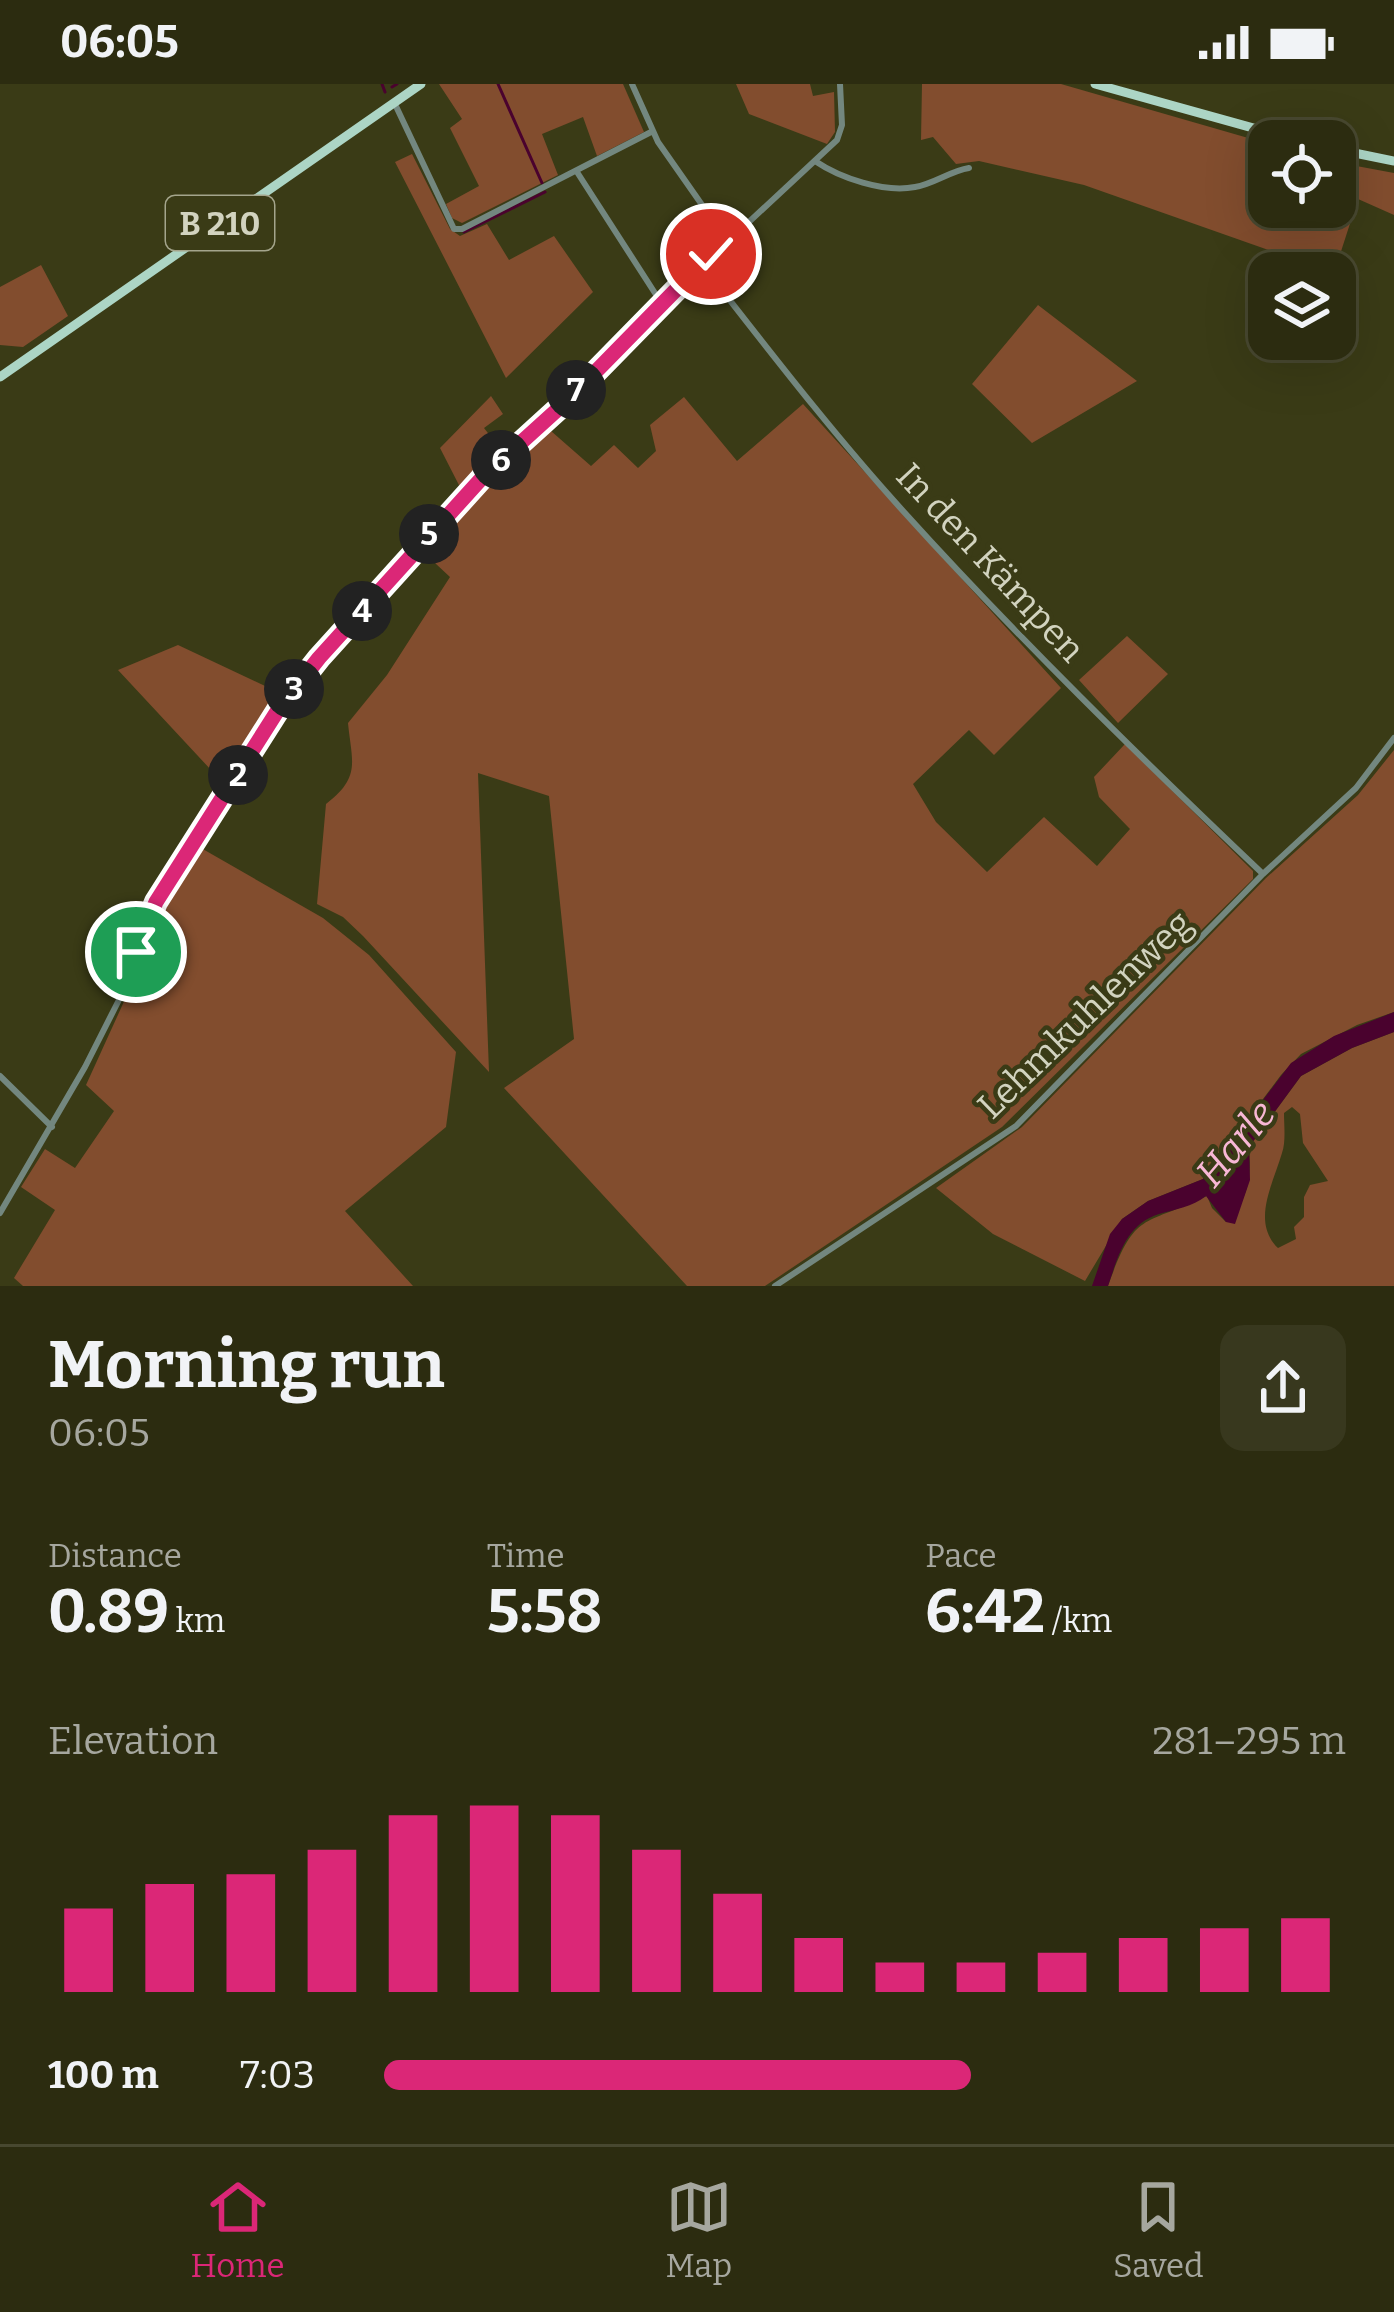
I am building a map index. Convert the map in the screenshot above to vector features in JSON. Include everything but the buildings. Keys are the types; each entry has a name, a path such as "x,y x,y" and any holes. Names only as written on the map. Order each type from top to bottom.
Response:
{"main road":[{"name":"B 210","path":"0,377 422,84"},
{"path":"1095,84 1248,127"},
{"path":"1356,153 1394,161"}],"street":[{"path":"0,1213 52,1127 124,990 156,902 278,710 481,479 568,400 711,254 716,236 710,213 652,130 632,84"},
{"path":"716,236 736,234 840,133 840,84"},
{"path":"394,102 454,229 577,172 652,130"},
{"path":"815,161 844,177 902,188 969,168"},
{"path":"577,172 662,304"},
{"name":"In den Kämpen","path":"703,266 810,404 903,511 1085,703 1263,874"},
{"name":"Lehmkuhlenweg","path":"775,1286 1016,1126 1263,874 1356,788 1394,738"},
{"path":"0,1076 52,1127"}],"shaded area":[{"path":"439,84 623,84 644,132 597,156 583,117 542,134 558,175 462,223 452,218 446,204 479,186 450,128 462,119"},
{"path":"736,84 810,84 813,96 834,92 835,132 827,144 749,114"},
{"path":"922,84 1061,84 1248,138 1248,228 1349,228 1341,252 1274,252 1084,185 979,161 956,164 933,137 921,140"},
{"path":"412,154 450,229 460,236 487,224 509,260 554,236 593,292 506,378 395,162"},
{"path":"1356,166 1394,173 1394,215 1358,199 1356,205"},
{"path":"41,265 68,316 23,347 0,345 0,287"},
{"path":"1038,305 1137,381 1032,443 972,384"},
{"path":"491,396 503,414 484,428 501,450 461,489 440,448"},
{"path":"684,397 737,461 803,404 1061,688 994,755 969,730 913,784 936,822 987,872 1044,817 1097,866 1130,829 1099,797 1094,777 1125,744 1253,871 1253,879 1002,1127 765,1286 687,1286 504,1088 574,1039 549,796 478,773 489,1072 363,936 343,917 317,904 326,804 345,786 352,768 348,723 387,675 450,577 421,550 543,424 591,466 614,445 638,468 656,451 650,425"},
{"path":"1127,636 1168,674 1118,723 1079,680"},
{"path":"178,645 282,694 225,785 118,670"},
{"path":"1394,750 1394,1012 1301,1054 1203,1179 1148,1201 1122,1219 1085,1281 993,1234 936,1188 1022,1127 1266,878 1358,795"},
{"path":"201,848 323,918 369,955 456,1052 446,1127 345,1211 413,1286 23,1286 14,1278 55,1210 21,1187 45,1149 75,1168 114,1111 86,1085 137,973 151,925 193,853"},
{"path":"1394,1032 1394,1286 1108,1286 1134,1232 1154,1218 1207,1196 1226,1222 1247,1188 1249,1147 1301,1076","holes":["1292,1107 1300,1114 1303,1143 1328,1181 1310,1185 1304,1197 1304,1217 1294,1227 1296,1239 1278,1248 1266,1227 1266,1202 1283,1148 1284,1113"]}],"water":[{"name":"Harle","path":"1394,1012 1394,1032 1301,1076 1249,1147 1250,1180 1235,1224 1226,1222 1206,1196 1159,1214 1131,1234 1108,1286 1092,1286 1110,1234 1122,1219 1148,1201 1203,1179 1291,1063 1334,1036"}],"waterway":[{"path":"382,84 385,92"},
{"path":"392,87 397,84"},
{"path":"498,84 542,183"},
{"path":"464,232 545,192"}],"route":[{"path":"136,952 156,902 278,710 319,658 481,479 568,400 711,254"}]}
